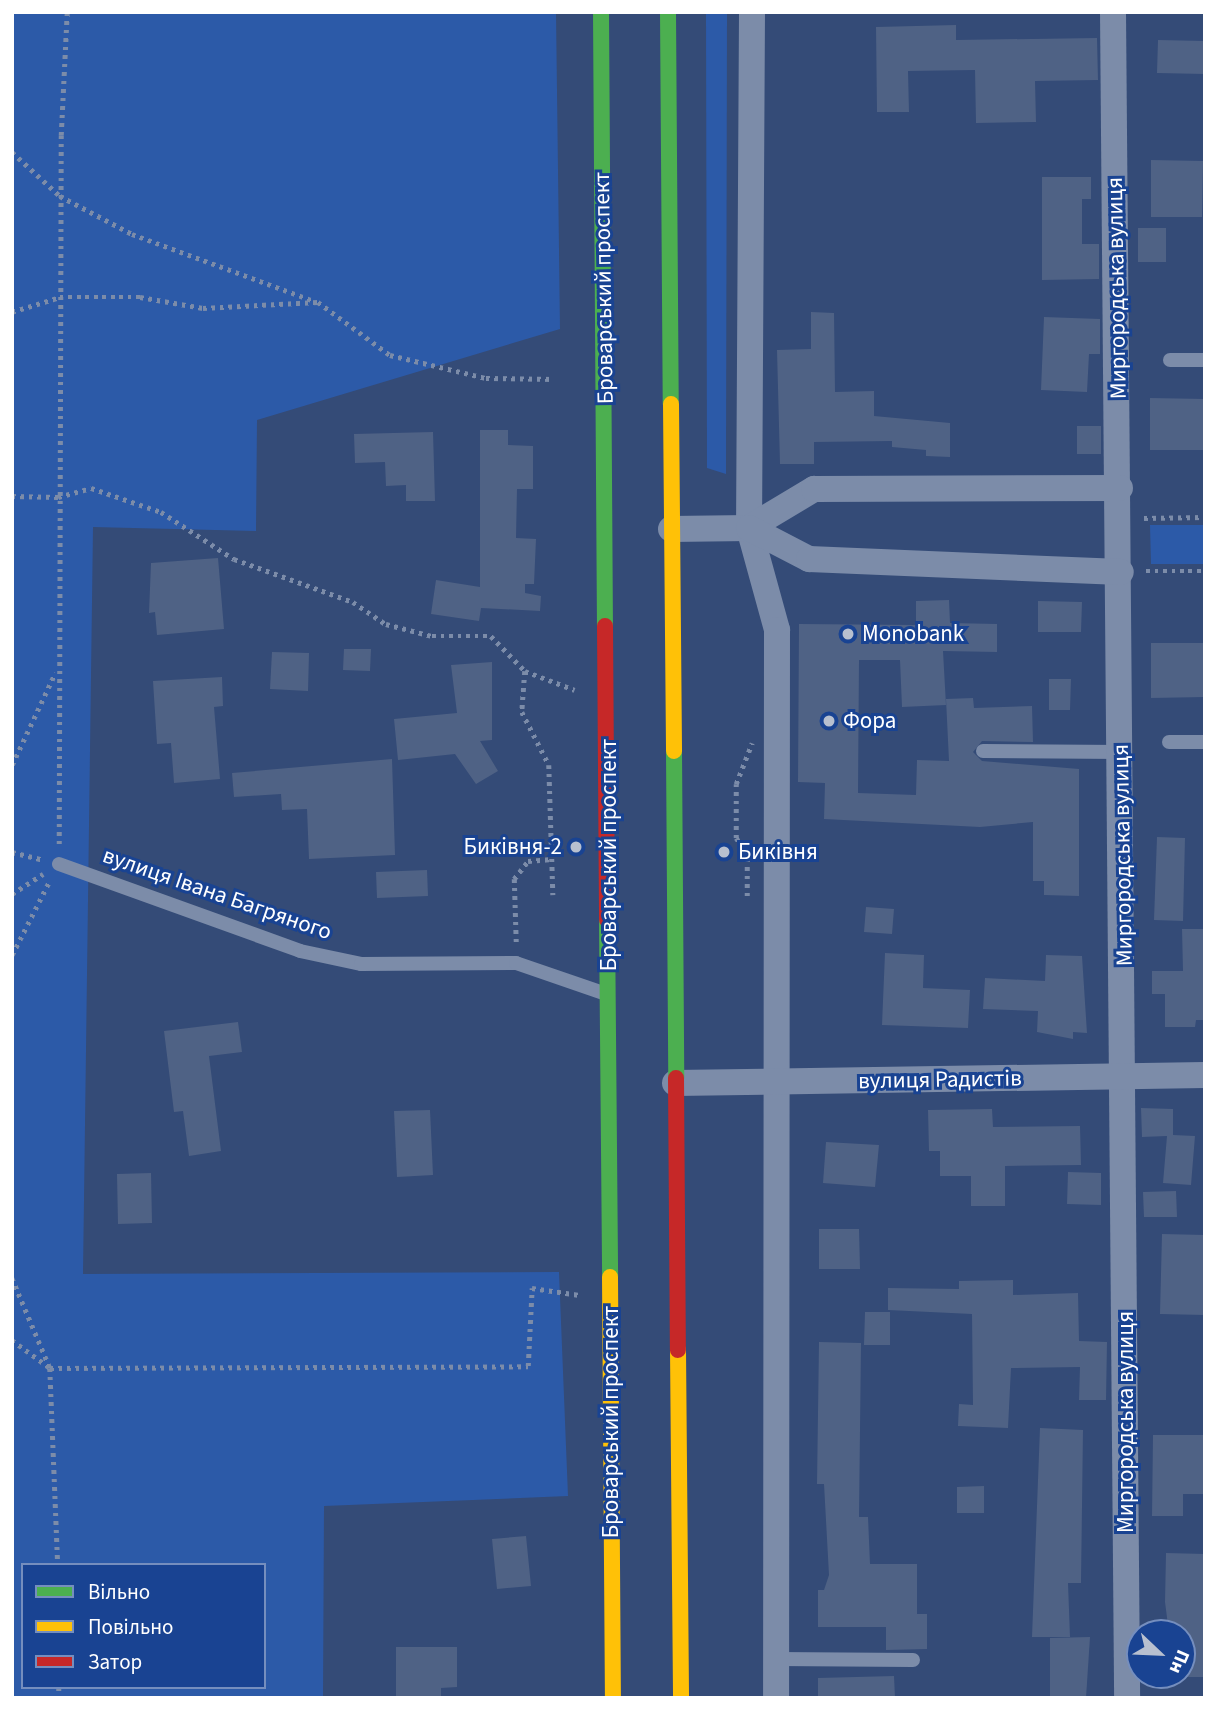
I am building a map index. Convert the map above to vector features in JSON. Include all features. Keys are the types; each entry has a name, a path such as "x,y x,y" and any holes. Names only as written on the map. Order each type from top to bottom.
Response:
{"highway":[{"name":"Броварський проспект","path":"601,12 608,704 612,1698"},
{"path":"668,12 681,1698"}],"street":[{"path":"752,12 749,528 777,630 776,1698"},
{"name":"Миргородська вулиця","path":"1114,12 1126,1076 1127,1698"},
{"path":"749,528 814,489 1120,488"},
{"path":"671,529 749,528 809,559 1121,572"},
{"name":"вулиця Радистів","path":"675,1083 1205,1075"}],"lane":[{"path":"1170,360 1205,360"},
{"path":"1169,742 1205,742"},
{"path":"983,751 1123,752"},
{"name":"вулиця Івана Багряного","path":"59,864 300,951 349,961 516,963 609,995"},
{"path":"776,1659 913,1660"}],"path":[{"path":"12,955 59,864 57,669 60,197 67,12"},
{"path":"12,152 60,197 212,268 318,302 390,355 486,378 554,379"},
{"path":"12,312 60,297 140,297 203,308 318,302"},
{"path":"12,496 58,497 91,488 161,512 234,559 353,602 386,624 432,636 491,636 525,671 608,704"},
{"path":"1121,572 1205,571"},
{"path":"12,765 57,669"},
{"path":"525,671 522,712 549,765 553,895"},
{"path":"747,896 747,855 736,838 736,784 747,746 777,726"},
{"path":"12,852 59,864"},
{"path":"516,963 514,879 527,860 552,859"},
{"path":"12,894 59,864"},
{"path":"12,1278 50,1368 58,1563"},
{"path":"12,1340 50,1368 528,1366 532,1288 611,1299"}],"shaded area":[{"path":"12,12 556,12 560,329 257,420 256,531 93,527 83,1274 559,1272 568,1496 324,1506 323,1698 12,1698"},
{"path":"706,12 727,12 726,474 707,468"},
{"path":"1150,525 1205,525 1205,564 1151,564"}],"building":[{"path":"956,25 956,40 1097,38 1098,80 1035,81 1036,122 976,123 975,70 908,71 909,112 877,112 876,27"},
{"path":"1158,40 1205,41 1205,74 1157,73"},
{"path":"1151,160 1203,161 1202,217 1151,217"},
{"path":"1042,177 1091,177 1091,199 1082,199 1082,244 1099,244 1099,279 1042,280"},
{"path":"1138,228 1166,228 1166,262 1138,262"},
{"path":"811,312 834,313 835,392 874,391 874,416 950,423 950,457 926,456 926,450 892,447 892,441 814,442 814,464 780,464 777,350 811,349"},
{"path":"1044,317 1100,319 1100,354 1089,354 1087,392 1041,390"},
{"path":"1150,398 1205,399 1205,450 1150,450"},
{"path":"1077,426 1101,426 1101,454 1077,454"},
{"path":"480,430 508,430 508,445 533,446 533,489 517,489 516,538 536,539 534,584 525,584 525,593 541,596 540,611 481,608 479,621 431,614 436,580 480,587"},
{"path":"433,432 435,501 406,501 406,485 386,486 385,462 355,463 354,434"},
{"path":"218,558 224,629 157,635 155,612 149,613 151,563"},
{"path":"949,600 950,623 997,624 997,652 943,651 946,705 902,707 900,660 859,660 858,793 916,795 917,760 949,761 946,699 973,698 974,708 1032,706 1033,742 982,741 973,752 982,761 1079,769 1079,896 1044,895 1044,881 1033,881 1033,822 980,827 824,819 825,783 798,782 799,624 916,625 916,601"},
{"path":"1038,601 1082,602 1081,632 1038,632"},
{"path":"1151,643 1205,643 1205,697 1151,698"},
{"path":"344,649 371,649 370,671 343,670"},
{"path":"272,652 309,653 308,691 270,689"},
{"path":"492,662 492,740 480,741 498,771 476,784 455,754 398,760 394,719 457,713 451,665"},
{"path":"222,677 223,706 214,707 220,779 174,783 171,743 157,744 153,681"},
{"path":"1049,679 1071,679 1070,710 1049,710"},
{"path":"392,759 395,855 309,859 307,809 282,810 281,794 234,797 232,773"},
{"path":"1157,837 1185,838 1183,921 1154,920"},
{"path":"427,870 428,896 377,898 376,872"},
{"path":"866,907 894,909 892,934 864,932"},
{"path":"1182,929 1204,929 1203,1020 1196,1020 1195,1027 1165,1027 1165,994 1152,994 1152,971 1183,971"},
{"path":"885,953 924,955 923,988 970,990 968,1028 882,1025"},
{"path":"1046,955 1082,956 1087,1033 1073,1032 1073,1039 1037,1032 1038,1011 983,1009 985,978 1045,981"},
{"path":"238,1022 242,1052 209,1056 221,1151 189,1156 183,1111 174,1112 164,1031"},
{"path":"1141,1108 1173,1109 1173,1135 1195,1136 1191,1185 1163,1183 1167,1136 1142,1137"},
{"path":"992,1109 993,1127 1080,1126 1081,1165 1005,1166 1005,1206 971,1206 971,1176 940,1176 940,1151 929,1151 928,1110"},
{"path":"430,1110 433,1175 397,1177 394,1111"},
{"path":"826,1142 879,1145 875,1187 823,1183"},
{"path":"1068,1172 1101,1173 1101,1205 1067,1204"},
{"path":"151,1173 152,1223 118,1224 117,1174"},
{"path":"1176,1191 1177,1217 1144,1217 1143,1192"},
{"path":"819,1229 859,1229 860,1269 819,1269"},
{"path":"1162,1234 1205,1235 1205,1315 1160,1314"},
{"path":"1013,1280 1013,1295 1078,1293 1079,1341 1107,1342 1106,1400 1079,1400 1080,1367 1011,1368 1008,1428 958,1426 959,1404 973,1405 972,1314 888,1310 888,1288 959,1289 959,1281"},
{"path":"865,1312 890,1312 890,1345 864,1345"},
{"path":"819,1342 861,1343 859,1517 868,1517 870,1564 917,1564 917,1614 927,1614 927,1649 886,1650 886,1627 818,1627 818,1590 824,1590 829,1575 824,1484 817,1484"},
{"path":"1040,1428 1083,1430 1081,1583 1068,1583 1070,1637 1032,1637"},
{"path":"1153,1435 1205,1435 1205,1494 1183,1494 1183,1516 1152,1516"},
{"path":"984,1486 984,1513 957,1513 957,1487"},
{"path":"526,1536 531,1586 497,1589 492,1539"},
{"path":"1166,1553 1205,1554 1205,1677 1196,1677 1196,1619 1167,1619"},
{"path":"1090,1637 1086,1698 1050,1698 1050,1638"},
{"path":"396,1647 457,1647 457,1687 441,1688 441,1698 396,1698"},
{"path":"894,1676 895,1698 818,1698 818,1678"}],"traffic: fast":[{"path":"601,12 605,626"},
{"path":"668,12 671,404"},
{"path":"674,751 676,1078"},
{"path":"607,920 610,1277"}],"traffic: slow":[{"path":"671,404 674,751"},
{"path":"610,1277 613,1698"},
{"path":"678,1350 681,1698"}],"traffic: jam":[{"path":"605,626 607,920"},
{"path":"676,1078 678,1350"}],"place":[{"name":"Monobank","path":"848,634"},
{"name":"Фора","path":"829,721"},
{"name":"Бикiвня-2","path":"576,847"},
{"name":"Бикiвня","path":"724,852"}]}
